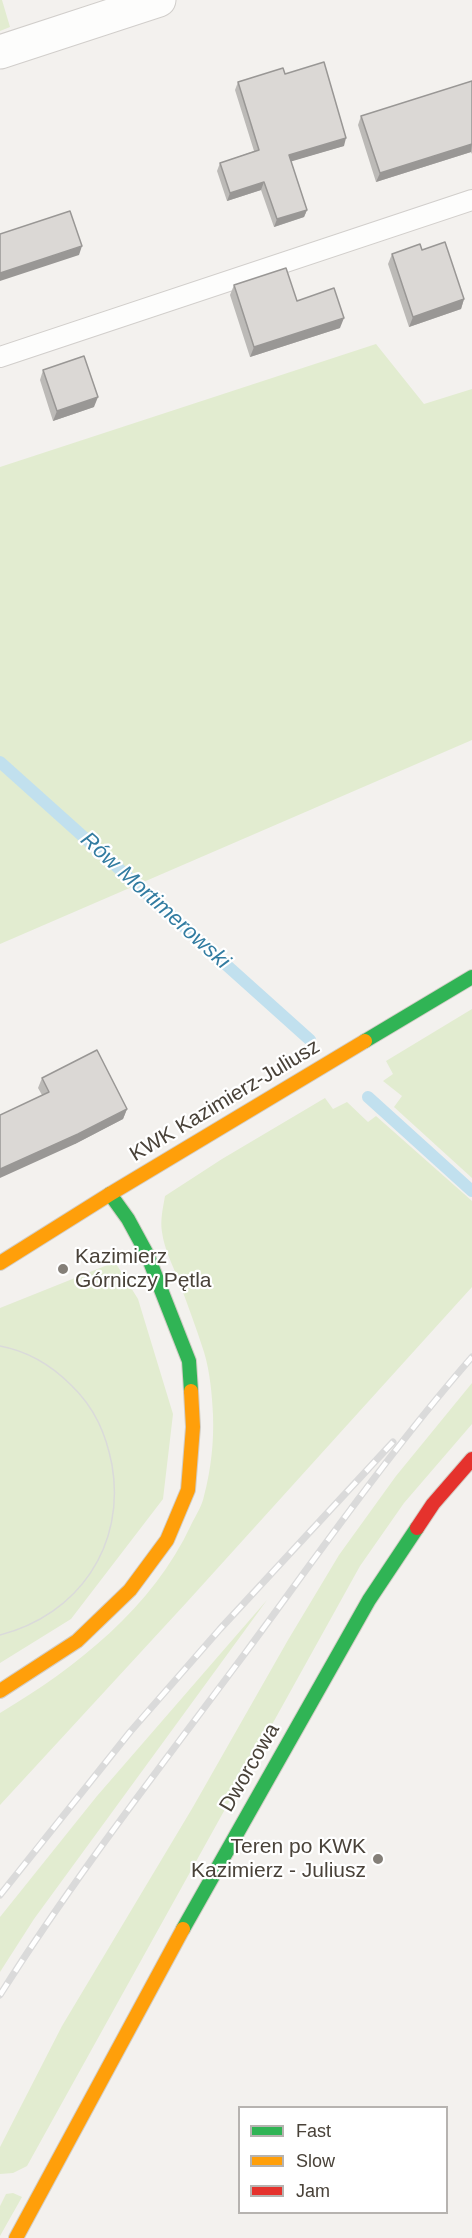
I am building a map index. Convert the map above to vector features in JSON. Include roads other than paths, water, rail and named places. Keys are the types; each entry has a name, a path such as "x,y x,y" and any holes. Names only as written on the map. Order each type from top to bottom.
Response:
{"street":[{"path":"0,52 159,0"},
{"name":"KWK Kazimierz-Juliusz","path":"0,1263 110,1194 472,977"},
{"path":"0,1691 77,1641 130,1590 167,1540 188,1490 193,1427 189,1361 147,1254 128,1219 110,1194"},
{"name":"Dworcowa","path":"16,2238 202,1894 369,1600 433,1504 472,1459"}],"lane":[{"path":"0,357 472,200"}],"waterway":[{"name":"Rów Mortimerowski","path":"0,762 310,1040"},
{"name":"Rów Mortimerowski","path":"368,1097 472,1191"}],"tram line":[{"path":"0,1346 20,1352 47,1366 71,1385 87,1403 106,1443 112,1465 114,1495 111,1523 103,1549 90,1573 73,1594 52,1611 28,1625 0,1635"}],"railway":[{"path":"0,1995 58,1907 120,1821 384,1465 472,1357"},
{"path":"0,1895 130,1732 220,1629 393,1442"}],"place":[{"name":"Kazimierz Górniczy Pętla","path":"63,1269"},
{"name":"Teren po KWK Kazimierz - Juliusz","path":"378,1859"}]}
